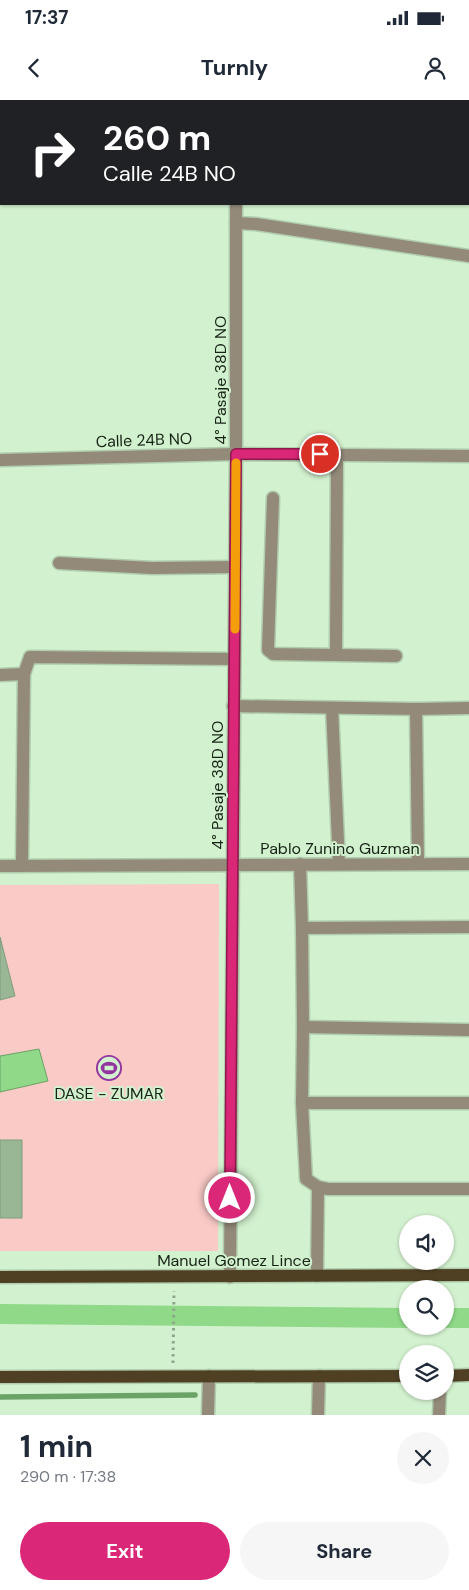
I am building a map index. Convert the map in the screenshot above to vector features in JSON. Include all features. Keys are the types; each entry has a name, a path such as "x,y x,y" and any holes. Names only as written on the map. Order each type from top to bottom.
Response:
{"main road":[{"name":"Manuel Gomez Lince","path":"0,1277 469,1276"},
{"path":"0,1377 399,1376"},
{"path":"454,1376 469,1376"}],"street":[{"name":"4° Pasaje 38D NO","path":"230,1277 236,205"},
{"path":"236,223 256,224 469,256"},
{"name":"Calle 24B NO","path":"0,460 236,454 469,456"},
{"path":"336,654 337,454"},
{"path":"273,498 268,650 273,654 396,656"},
{"path":"59,564 152,568 235,567"},
{"path":"22,866 24,674 30,657 234,659"},
{"path":"0,675 24,674"},
{"path":"234,706 469,708"},
{"path":"332,708 339,864"},
{"path":"416,709 418,864"},
{"path":"300,864 304,1027 302,1103 306,1179 318,1188 469,1190"},
{"name":"Pablo Zunino Guzman","path":"0,866 469,864"},
{"path":"302,928 469,927"},
{"path":"304,1027 469,1030"},
{"path":"302,1103 469,1103"},
{"path":"317,1276 318,1188"},
{"path":"208,1415 209,1376"},
{"path":"318,1415 319,1376"},
{"path":"439,1415 440,1400"}],"path":[{"path":"173,1354 174,1296"}],"shaded area":[{"name":"DASE - ZUMAR","path":"219,884 218,1251 0,1251 0,885"},
{"path":"39,1049 48,1081 0,1092 0,1056"}],"building":[{"path":"0,937 15,996 0,1000"},
{"path":"0,1140 22,1140 22,1218 0,1218"}],"waterway":[{"path":"0,1314 399,1318"},
{"path":"454,1318 469,1318"},
{"path":"0,1397 195,1395"}],"slow traffic":[{"path":"235,629 236,463"}],"place":[{"name":"DASE - ZUMAR","path":"109,1068"}],"route":[{"path":"230,1198 236,454 320,454"}]}
